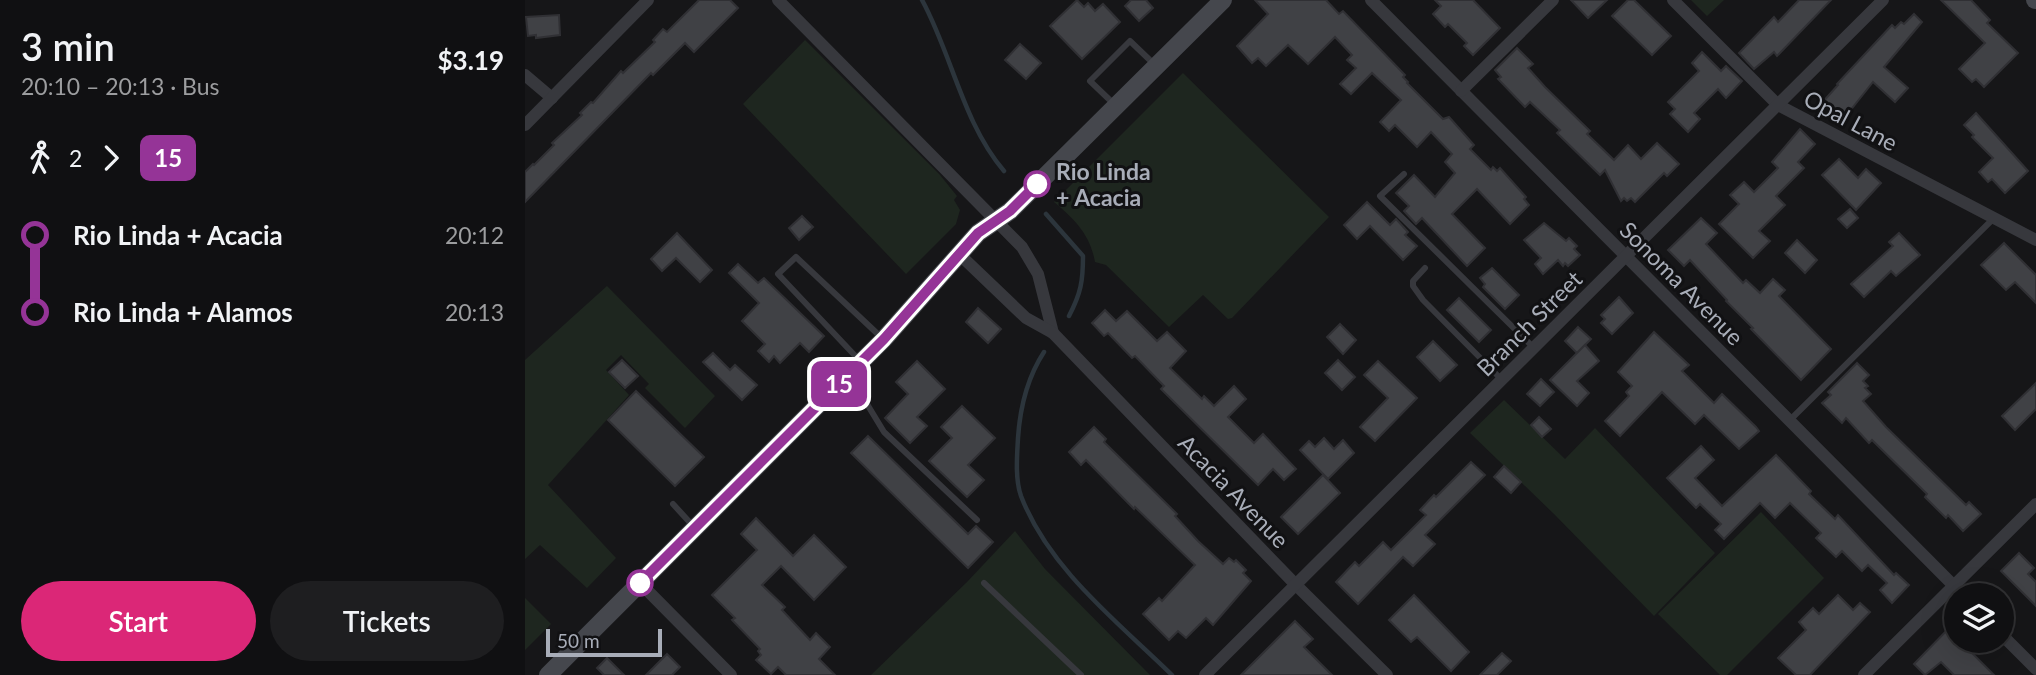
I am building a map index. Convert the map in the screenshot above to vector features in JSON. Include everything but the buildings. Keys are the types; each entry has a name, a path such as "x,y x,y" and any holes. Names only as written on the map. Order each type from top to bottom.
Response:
{"main road":[{"path":"548,675 884,339 978,233 1010,211 1223,0"}],"street":[{"path":"525,125 648,0"},
{"name":"Acacia Avenue","path":"778,0 1022,247 1038,274 1053,333"},
{"name":"Sonoma Avenue","path":"1371,0 1950,583"},
{"path":"1461,91 1552,0"},
{"name":"Opal Lane","path":"1673,0 1778,105 2036,240"},
{"name":"Branch Street","path":"1205,675 1883,0"},
{"path":"525,75 552,98"},
{"name":"Acacia Avenue","path":"959,254 1026,318 1053,333 1296,585 1387,675"},
{"path":"1965,583 2036,504"},
{"path":"640,583 731,675"},
{"path":"1864,675 1944,604"},
{"path":"2014,647 2036,669"}],"lane":[{"path":"1116,106 1090,81 1131,41 1156,66"},
{"path":"1404,174 1380,196 1534,348"},
{"path":"1789,421 1994,218"},
{"path":"884,339 796,257 778,274 855,368 884,432 977,520"},
{"path":"1425,268 1413,281 1413,286 1423,300 1502,380"},
{"path":"673,505 695,528"},
{"path":"984,583 1081,675"}],"shaded area":[{"path":"1691,0 1724,0 1707,16"},
{"path":"805,40 940,175 957,196 954,200 960,210 956,224 906,274 743,104"},
{"path":"1183,73 1329,217 1232,318 1228,319 1203,295 1169,327 1106,265 1095,262 1093,252 1080,228 1054,202"},
{"path":"607,286 715,396 685,428 645,388 649,384 621,355 606,370 629,395 548,485 616,558 587,588 540,545 525,559 525,360"},
{"path":"1504,400 1565,459 1595,428 1715,553 1654,616 1470,433"},
{"path":"1761,512 1824,578 1727,675 1720,675 1658,614"},
{"path":"1015,531 1045,569 1150,675 871,675 967,582"},
{"path":"525,598 551,624 525,650"}],"waterway":[{"path":"922,0 978,132 1004,171"},
{"path":"1046,214 1083,256 1080,287 1069,316"},
{"path":"1044,352 1025,393 1021,416 1017,467 1021,496 1033,522 1067,571 1172,675"}],"bus line":[{"name":"15","path":"640,583 884,339 978,233 1010,211 1037,184"}],"place":[{"name":"Rio Linda + Acacia","path":"1037,184"}]}
